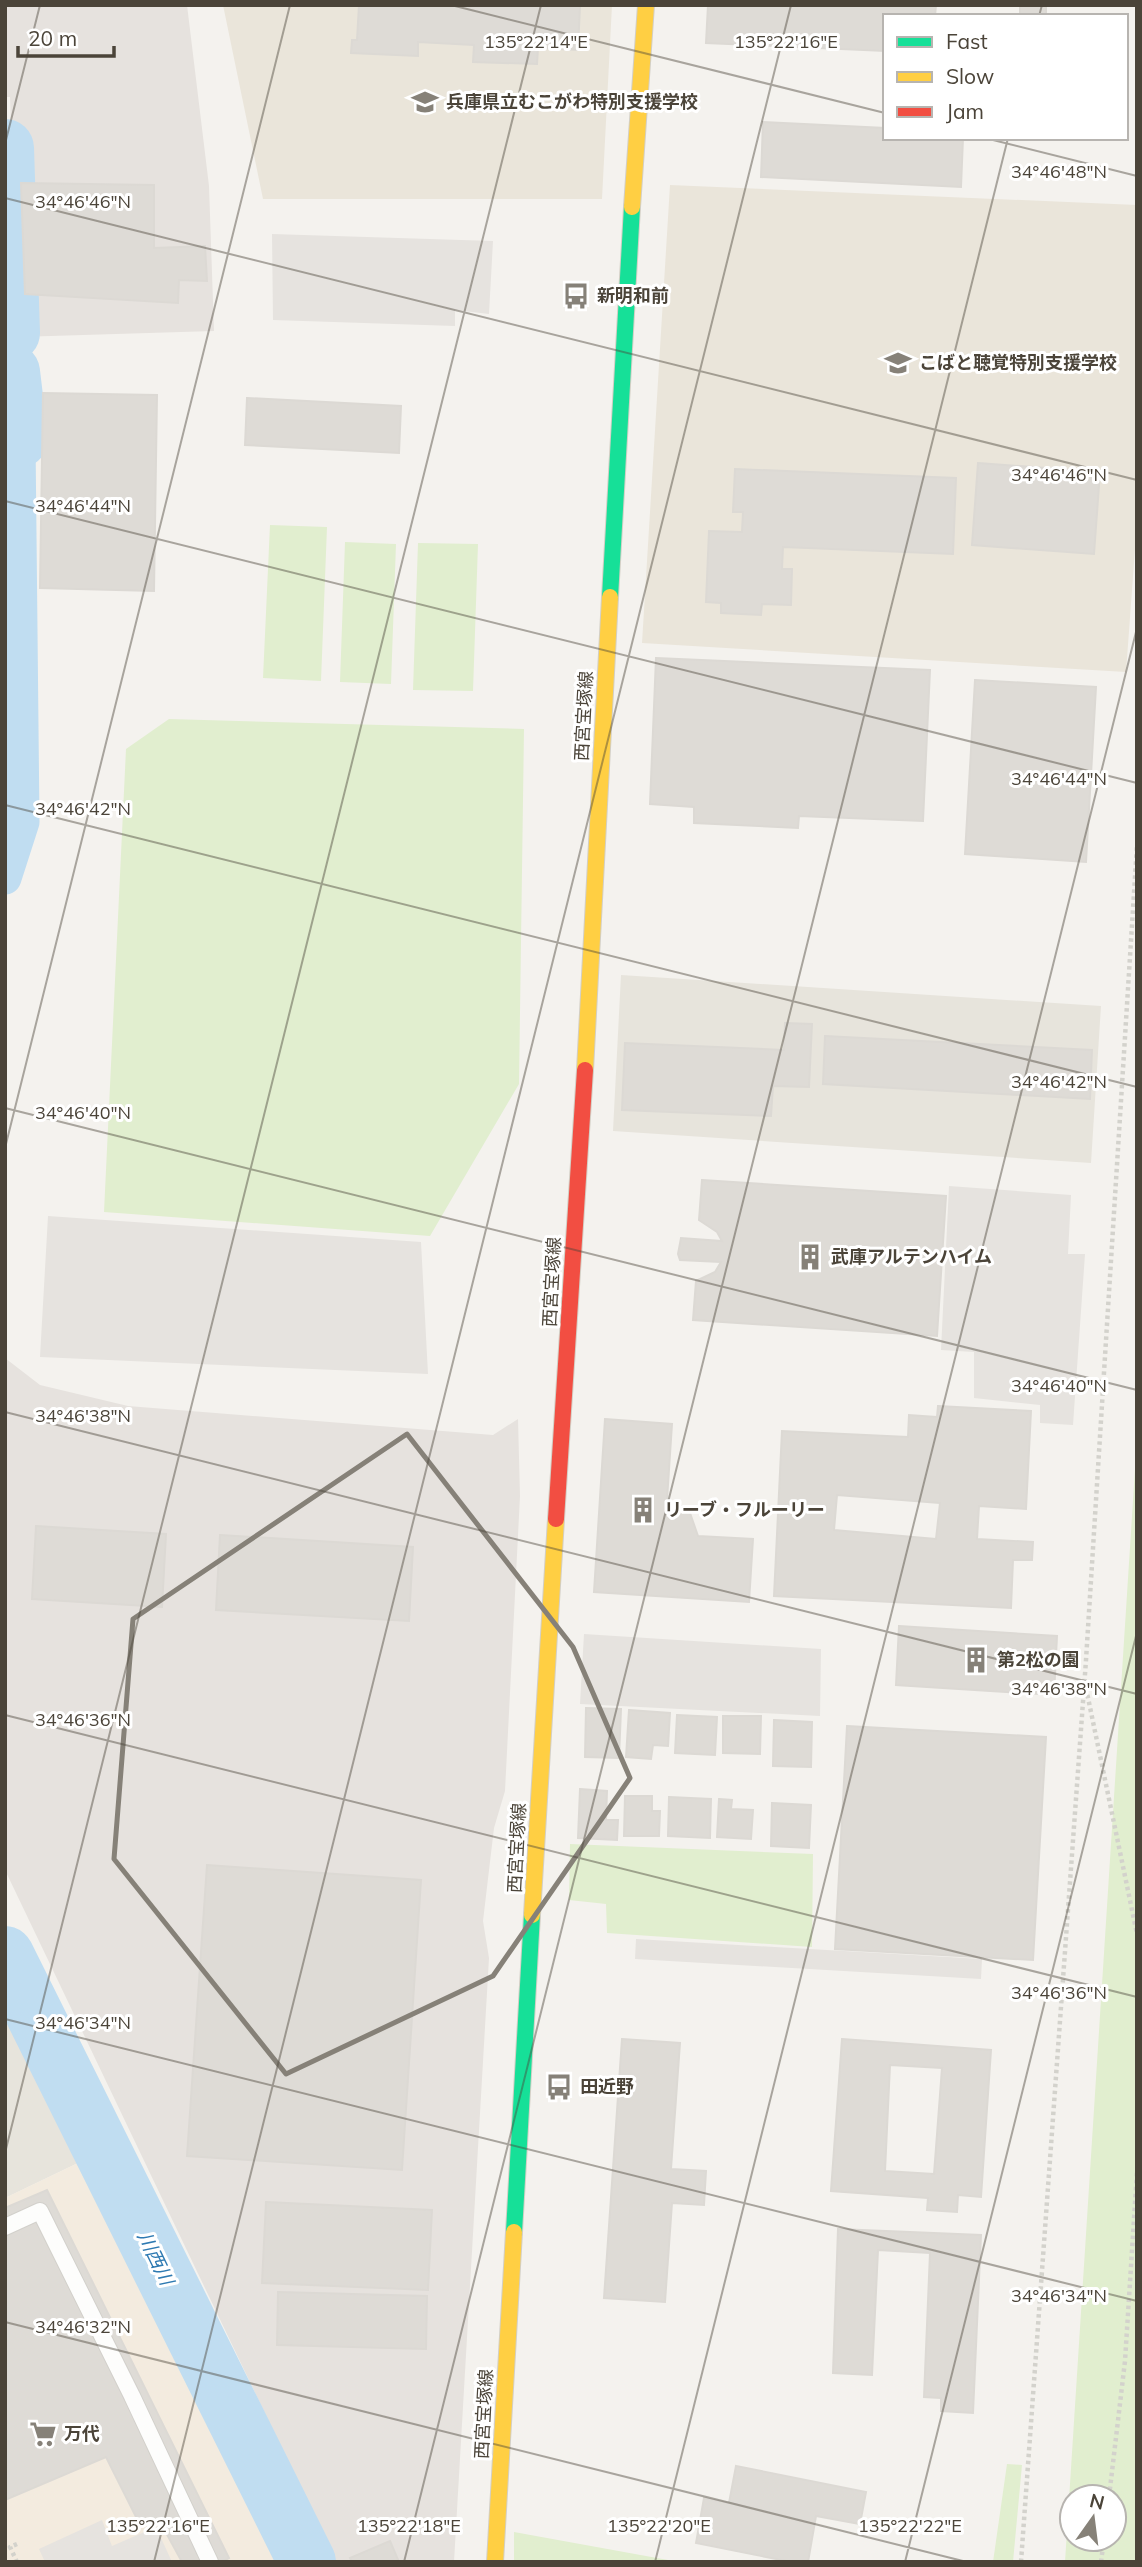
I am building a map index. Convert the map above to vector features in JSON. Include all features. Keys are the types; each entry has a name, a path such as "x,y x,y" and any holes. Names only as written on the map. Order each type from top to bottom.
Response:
{"main road":[{"name":"西宮宝塚線","path":"495,2562 547,1657 588,1026 621,371 646,5"}],"lane":[{"path":"5,2227 40,2211 132,2396 210,2562"}],"path":[{"path":"1021,2562 1084,1680 1137,845"},
{"path":"1084,1680 1137,1934"},
{"path":"1111,2483 1125,2361 1137,2172"},
{"path":"17,2544 8,2548 17,2562"}],"highlighted area":[{"path":"407,1434 573,1647 630,1778 493,1976 286,2074 114,1859 133,1619"}],"shaded area":[{"path":"5,5 187,5 209,186 214,331 18,337 10,97 5,97"},
{"name":"兵庫県立むこがわ特別支援学校","path":"223,5 612,5 602,199 263,199"},
{"name":"こばと聴覚特別支援学校","path":"670,185 1137,205 1137,522 1126,672 642,643"},
{"path":"272,234 493,241 489,314 455,310 455,326 273,320"},
{"path":"621,975 1101,1006 1091,1163 613,1131"},
{"path":"949,1186 1071,1195 1068,1254 1085,1254 1073,1425 1040,1423 1040,1405 974,1398 974,1352 941,1350"},
{"path":"48,1216 421,1242 428,1374 40,1357"},
{"path":"5,1358 40,1385 128,1406 493,1435 518,1419 520,1496 505,1791 494,1828 483,1921 489,1958 454,2562 336,2562 5,1870"},
{"path":"584,1634 821,1649 820,1716 580,1704"},
{"path":"636,1939 982,1959 981,1979 635,1959"},
{"path":"5,2016 78,2163 5,2198"},
{"path":"78,2163 280,2562 5,2562 5,2198"},
{"path":"102,2520 112,2546 156,2527 172,2562 45,2562 39,2549"}],"green space":[{"path":"270,525 327,527 321,681 263,678"},
{"path":"345,542 396,544 391,684 340,682"},
{"path":"418,543 478,544 473,691 413,690"},
{"path":"169,719 524,729 519,1084 430,1236 104,1212 126,749"},
{"path":"1137,1438 1137,2562 1065,2562 1066,2553 1128,2553 1128,2483 1070,2483"},
{"path":"570,1844 813,1854 812,1947 607,1933 606,1904 569,1900"},
{"path":"1007,2464 1022,2465 1013,2562 993,2562"},
{"path":"514,2532 679,2562 514,2562"}],"building":[{"path":"359,5 580,5 578,50 538,48 537,64 473,62 474,45 418,42 418,56 351,53 352,40 357,40"},
{"path":"708,5 936,5 935,14 883,14 883,51 706,43"},
{"path":"1020,5 1046,5 1046,14 1020,14"},
{"path":"763,122 883,128 883,140 963,140 961,187 761,177"},
{"path":"21,183 154,185 154,248 205,246 207,281 179,280 178,303 25,294"},
{"path":"43,393 157,395 154,591 40,588"},
{"path":"247,398 401,406 399,453 245,445"},
{"path":"978,463 1100,472 1094,554 972,545"},
{"path":"735,469 956,478 953,554 783,547 782,569 792,569 791,605 762,604 761,615 721,613 721,603 706,602 709,531 742,532 743,512 733,512"},
{"path":"656,658 930,670 923,821 799,816 798,828 694,823 694,807 650,804"},
{"path":"975,680 1096,687 1086,862 965,854"},
{"path":"785,1023 812,1024 809,1087 773,1086 771,1116 622,1110 625,1043 784,1050"},
{"path":"825,1036 1092,1050 1090,1099 823,1084"},
{"name":"武庫アルテンハイム","path":"702,1180 946,1196 937,1336 693,1320 696,1281 715,1272 721,1262 680,1260 678,1254 681,1238 722,1241 717,1232 699,1220"},
{"path":"938,1406 1031,1411 1026,1509 979,1506 977,1539 1033,1542 1032,1560 1013,1560 1011,1608 774,1596 782,1431 908,1437 909,1415 937,1417","holes":["837,1495 940,1503 936,1539 834,1530"]},
{"name":"リーブ・フルーリー","path":"605,1419 672,1424 667,1500 684,1507 690,1513 698,1536 753,1539 749,1602 594,1592"},
{"path":"36,1526 166,1534 162,1607 32,1599"},
{"path":"220,1535 413,1547 409,1621 216,1610"},
{"name":"第2松の園","path":"899,1626 1057,1636 1054,1695 896,1685"},
{"path":"586,1708 621,1709 619,1758 585,1757"},
{"path":"629,1710 670,1713 668,1746 653,1745 651,1759 626,1757"},
{"path":"677,1715 717,1717 715,1755 675,1753"},
{"path":"723,1716 761,1716 760,1754 723,1753"},
{"path":"774,1720 812,1722 811,1767 773,1766"},
{"path":"847,1726 1046,1737 1033,1960 835,1949"},
{"path":"580,1789 607,1791 606,1820 618,1820 617,1840 578,1838"},
{"path":"625,1796 652,1796 652,1811 660,1811 659,1836 624,1836"},
{"path":"669,1797 711,1799 710,1838 668,1836"},
{"path":"719,1799 732,1800 731,1809 753,1810 751,1839 717,1837"},
{"path":"772,1803 811,1805 809,1848 771,1846"},
{"path":"207,1865 421,1880 402,2170 187,2156"},
{"path":"622,2039 680,2043 671,2169 706,2171 704,2205 672,2203 665,2302 604,2298"},
{"path":"842,2039 991,2050 981,2197 958,2195 957,2212 927,2210 928,2198 831,2191","holes":["890,2065 942,2068 934,2174 885,2171"]},
{"path":"47,2190 229,2558 222,2562 182,2562 158,2518 141,2527 106,2457 5,2500 5,2208"},
{"path":"266,2202 432,2210 428,2290 262,2283"},
{"path":"838,2229 981,2235 973,2413 941,2411 941,2398 924,2397 930,2253 878,2250 872,2375 833,2373"},
{"path":"278,2292 427,2296 426,2349 277,2345"},
{"path":"736,2466 866,2492 860,2524 816,2516 808,2562 791,2562 696,2543 704,2498 729,2503"},
{"path":"390,2541 399,2562 352,2562 350,2558"}],"waterway":[{"path":"5,148 11,333"},
{"path":"11,372 19,439"},
{"path":"5,878 23,822 19,439"},
{"name":"川西川","path":"5,1955 307,2562"}],"traffic: fast":[{"path":"610,597 632,207"},
{"path":"514,2232 532,1915"}],"traffic: slow":[{"path":"632,207 646,5"},
{"path":"585,1070 610,597"},
{"path":"532,1915 556,1519"},
{"path":"495,2562 514,2232"}],"traffic: jam":[{"path":"556,1519 585,1070"}],"place":[{"name":"兵庫県立むこがわ特別支援学校","path":"425,102"},
{"name":"新明和前","path":"576,296"},
{"name":"こばと聴覚特別支援学校","path":"898,363"},
{"name":"武庫アルテンハイム","path":"810,1257"},
{"name":"リーブ・フルーリー","path":"643,1510"},
{"name":"第2松の園","path":"976,1660"},
{"name":"田近野","path":"559,2087"},
{"name":"万代","path":"43,2434"}]}
